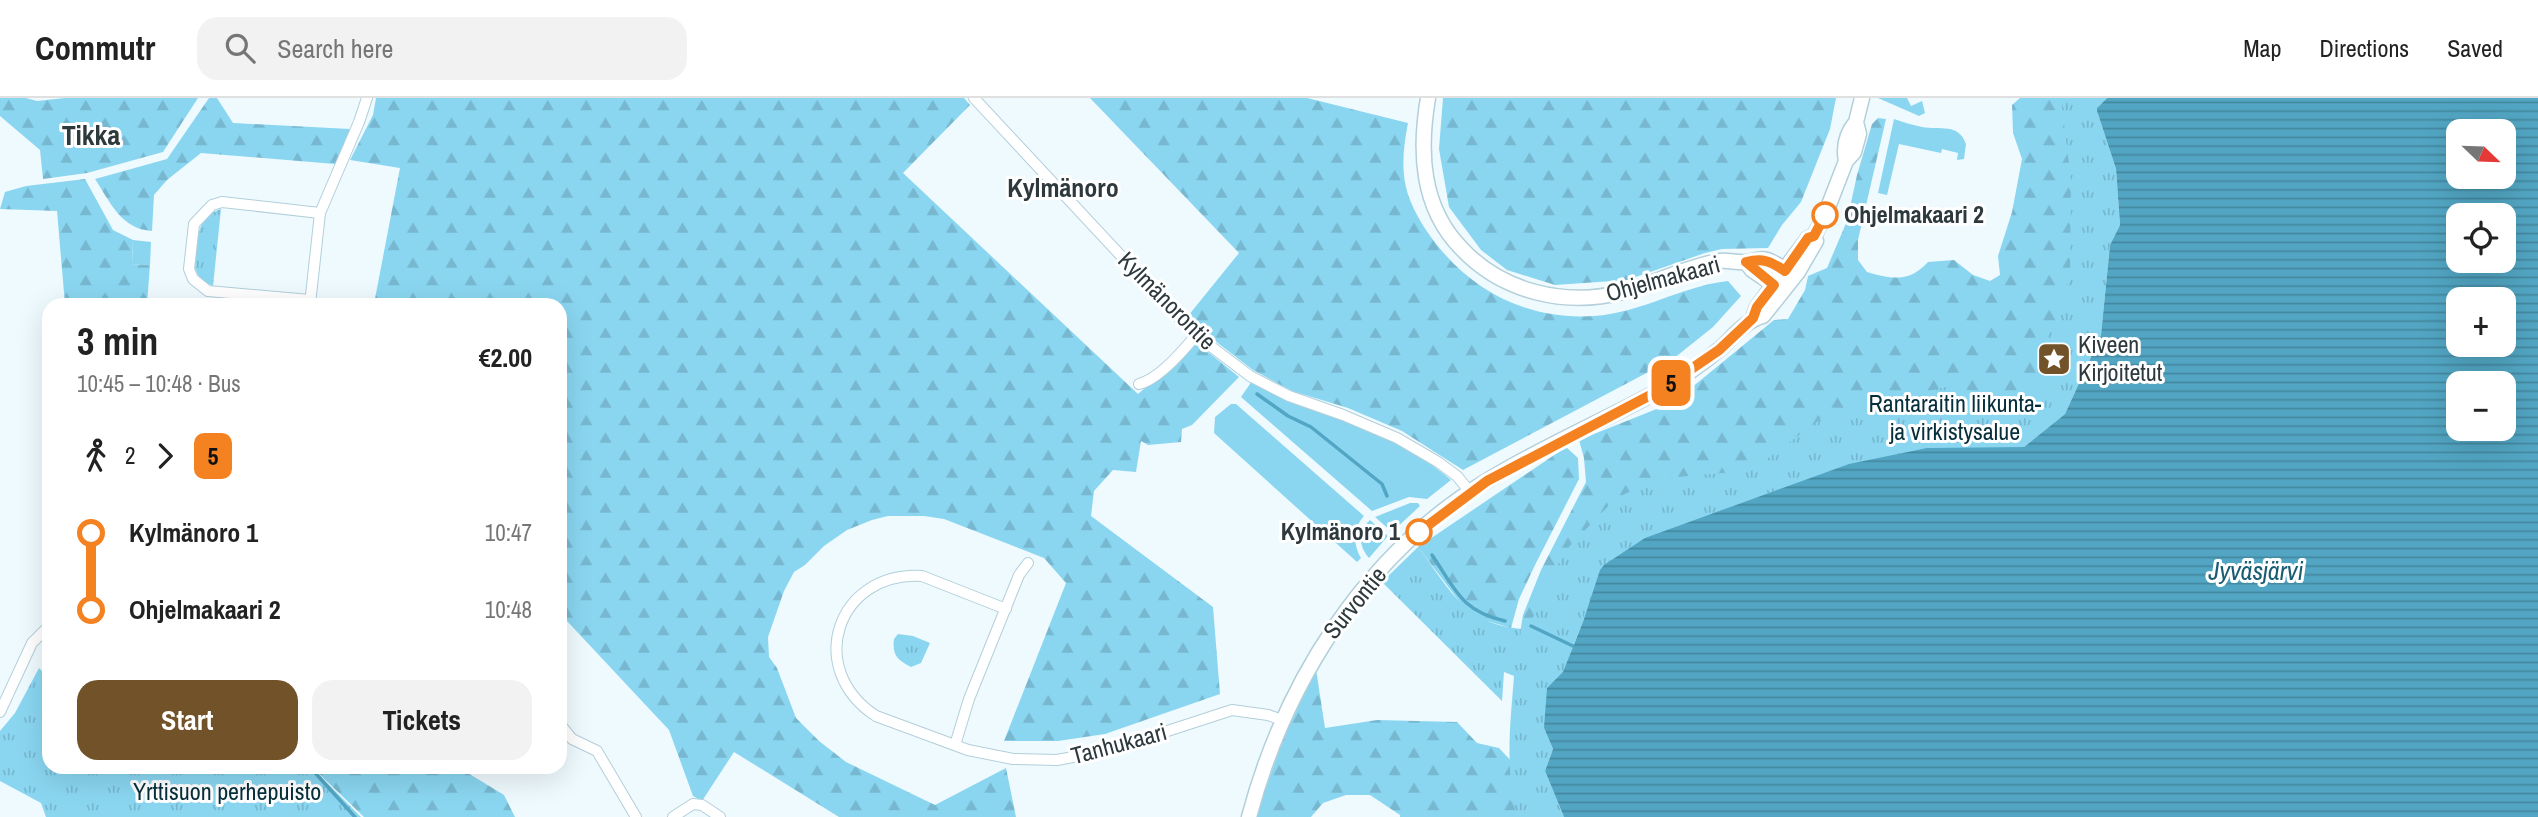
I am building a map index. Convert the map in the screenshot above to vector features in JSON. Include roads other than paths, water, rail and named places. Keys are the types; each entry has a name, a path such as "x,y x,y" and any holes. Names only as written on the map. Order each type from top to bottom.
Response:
{"main road":[{"name":"Ohjelmakaari","path":"1427,98 1422,146 1423,167 1436,210 1450,237 1474,262 1497,277 1536,293 1581,298 1623,292 1719,261 1766,260 1789,274"},
{"name":"Survontie","path":"1249,817 1263,769 1282,720 1319,649 1369,582 1406,543 1470,492 1563,439 1662,389 1719,350 1753,318 1757,307 1779,288 1789,274 1808,238 1814,236 1825,215 1846,161 1854,152 1859,134 1856,122 1862,98"},
{"name":"Ohjelmakaari","path":"1746,262 1779,288"}],"street":[{"path":"310,298 320,213 367,98"},
{"name":"Kylmänorontie","path":"974,98 1196,335 1250,376 1289,396 1396,438 1438,462 1457,476 1470,492"},
{"path":"273,298 208,291 193,279 189,269 194,224 212,205 222,202 320,213"},
{"path":"1139,384 1146,382 1174,361 1196,335"},
{"path":"954,745 969,699 1018,575 1028,564"},
{"name":"Tanhukaari","path":"1006,609 934,580 910,575 885,580 864,591 844,617 836,636 838,670 848,690 877,716 954,745 1013,759 1057,760 1106,751 1232,710 1268,715 1282,720"},
{"path":"0,712 32,643 42,633"},
{"path":"567,733 572,739 597,751 636,817"},
{"path":"673,817 693,804 702,805 720,817"}],"water":[{"name":"Jyväsjärvi","path":"2107,98 2538,98 2538,817 1564,817 1545,771 1553,749 1544,728 1547,688 1563,672 1604,565 1645,538 1849,464 1927,448 2024,447 2065,414 2101,335 2110,245 2120,225 2116,169 2097,111"}],"waterway":[{"path":"1257,394 1288,416 1311,427 1382,484 1387,496"},
{"path":"1432,555 1454,589 1469,605 1490,617 1505,621"},
{"path":"1531,626 1573,646"},
{"path":"316,774 355,817"}],"place":[{"name":"Ohjelmakaari 2","path":"1825,215"},
{"name":"Kiveen Kirjoitetut","path":"2054,359"},
{"name":"Kylmänoro 1","path":"1419,532"}],"district":[{"name":"Tikka","path":"91,135"},
{"name":"Kylmänoro","path":"1063,188"}],"park label":[{"name":"Rantaraitin liikunta- ja virkistysalue","path":"1955,418"},
{"name":"Yrttisuon perhepuisto","path":"227,792"}]}
